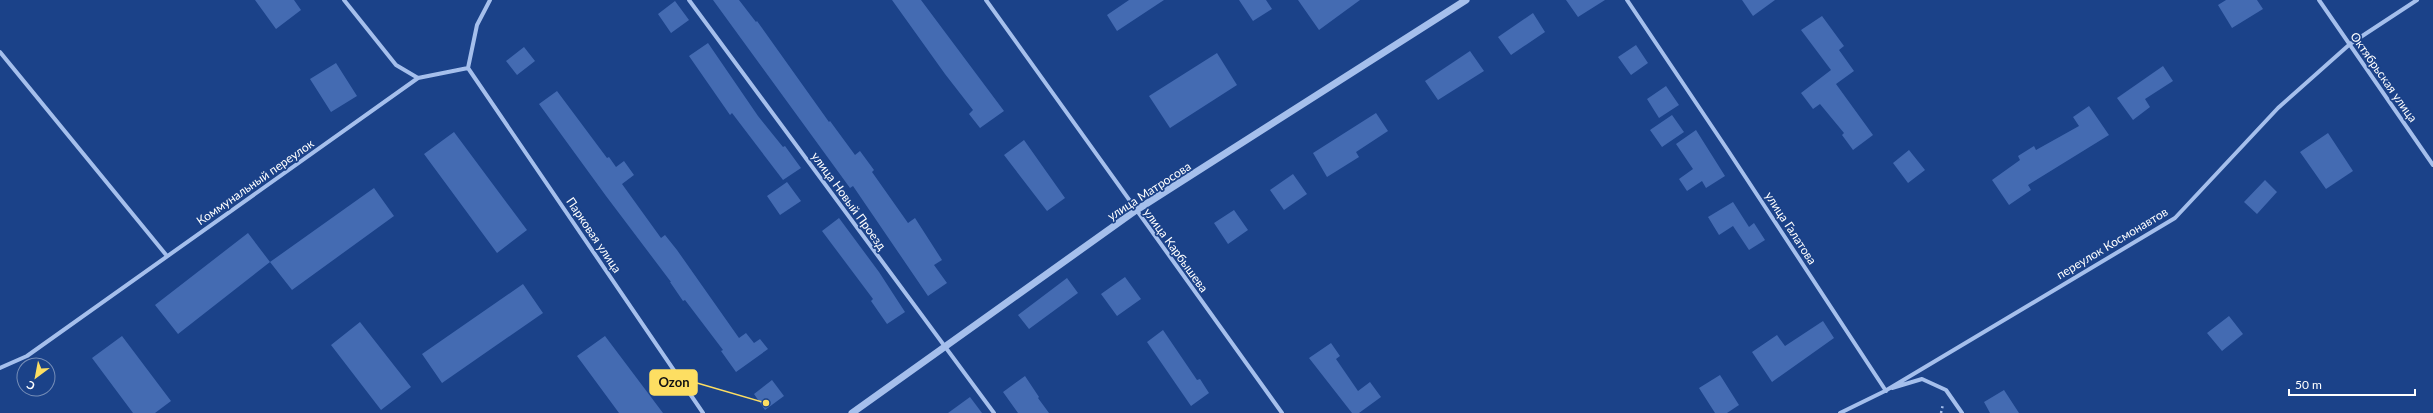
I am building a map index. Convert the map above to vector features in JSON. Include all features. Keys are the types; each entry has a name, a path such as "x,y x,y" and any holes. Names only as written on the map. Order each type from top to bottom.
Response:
{"street":[{"path":"344,0 396,65 418,78"},
{"path":"468,68 477,25 490,0"},
{"name":"улица Новый Проезд","path":"689,0 994,413"},
{"name":"улица Карбышева","path":"986,0 1135,211 1282,413"},
{"name":"улица Матросова","path":"852,413 1135,211 1466,0"},
{"name":"улица Галатова","path":"1627,0 1727,148 1885,391"},
{"name":"Октябрьская улица","path":"2319,0 2433,165"},
{"name":"переулок Космонавтов","path":"1840,413 1885,391 2175,218 2278,108 2350,44 2416,0"},
{"path":"0,52 167,256"},
{"name":"Коммунальный переулок","path":"0,368 27,356 418,78 468,68"},
{"name":"Парковая улица","path":"468,68 703,413"},
{"path":"1885,391 1922,379 1946,390 1962,413"}],"building":[{"path":"255,0 294,0 301,10 276,29"},
{"path":"713,0 739,0 756,22 757,21 829,122 830,121 855,155 860,151 874,170 872,172 908,223 915,218 942,260 934,265 947,283 928,296 853,186 850,188"},
{"path":"892,0 921,0 1004,111 980,128 969,114 973,110 945,74"},
{"path":"1129,0 1164,0 1117,31 1107,15"},
{"path":"1239,0 1266,0 1272,9 1253,21"},
{"path":"1298,0 1360,0 1319,30"},
{"path":"1566,0 1605,0 1578,17"},
{"path":"1742,0 1775,0 1753,16"},
{"path":"2226,0 2257,0 2263,9 2232,28 2218,5"},
{"path":"675,1 689,20 671,33 658,14"},
{"path":"1533,13 1545,32 1511,55 1498,37"},
{"path":"1822,16 1844,46 1839,50 1854,71 1836,84 1873,135 1853,150 1842,135 1844,133 1820,104 1813,109 1801,93 1831,70 1801,30"},
{"path":"708,43 758,116 783,147 785,146 801,168 783,180 732,113 730,115 689,56"},
{"path":"1636,45 1648,63 1631,75 1618,57"},
{"path":"524,47 535,61 517,75 506,61"},
{"path":"1470,51 1484,71 1438,100 1425,81"},
{"path":"1217,53 1237,85 1170,128 1149,96"},
{"path":"336,63 357,96 331,112 310,79"},
{"path":"2163,66 2173,81 2145,99 2150,107 2133,120 2117,98"},
{"path":"1666,86 1679,105 1659,118 1647,99"},
{"path":"557,91 607,158 609,157 616,167 624,161 634,175 622,184 661,238 665,235 677,250 739,338 746,333 754,343 760,339 768,349 736,372 721,351 723,350 685,300 683,301 671,282 539,104"},
{"path":"2089,106 2109,135 2028,185 2031,190 2009,205 1992,180 2020,160 2018,156 2034,146 2036,150 2079,126 2073,117"},
{"path":"1376,113 1388,131 1356,152 1359,157 1327,177 1313,153"},
{"path":"1672,115 1684,132 1662,147 1650,130"},
{"path":"1696,130 1725,176 1706,188 1702,181 1687,191 1679,179 1693,169 1676,144"},
{"path":"454,132 527,230 497,253 424,154"},
{"path":"2328,133 2353,171 2326,189 2300,152"},
{"path":"1024,140 1065,198 1047,211 1004,155"},
{"path":"1909,150 1925,170 1908,183 1893,163"},
{"path":"1293,174 1307,194 1284,210 1270,190"},
{"path":"2265,180 2277,192 2257,214 2244,202"},
{"path":"787,182 801,201 780,215 767,196"},
{"path":"374,188 394,216 292,290 270,262"},
{"path":"1733,202 1749,227 1754,223 1765,240 1749,250 1733,226 1719,235 1708,217"},
{"path":"1234,210 1248,230 1228,244 1214,223"},
{"path":"839,218 879,272 905,312 887,324 871,301 873,299 822,231"},
{"path":"248,233 270,262 178,334 155,305"},
{"path":"1125,277 1141,299 1117,316 1101,294"},
{"path":"1067,278 1078,293 1029,329 1018,315"},
{"path":"523,284 543,313 442,383 422,354"},
{"path":"2229,316 2243,334 2222,351 2207,333"},
{"path":"1823,321 1834,338 1772,382 1752,352 1777,335 1785,346"},
{"path":"360,322 411,387 381,410 331,345"},
{"path":"1163,330 1197,380 1200,379 1209,393 1191,406 1147,342"},
{"path":"122,336 171,401 155,413 133,413 92,358"},
{"path":"605,336 663,413 619,413 577,356"},
{"path":"1331,343 1340,356 1336,359 1358,391 1370,382 1381,397 1359,413 1352,413 1309,358"},
{"path":"1720,375 1739,405 1727,413 1715,413 1699,388"},
{"path":"1025,376 1049,413 1018,413 1003,392"},
{"path":"772,380 784,396 765,410 754,394"},
{"path":"2004,390 2019,413 1990,413 1984,402"},
{"path":"970,397 982,413 948,413"}],"place":[{"name":"Ozon","path":"766,403"}]}
